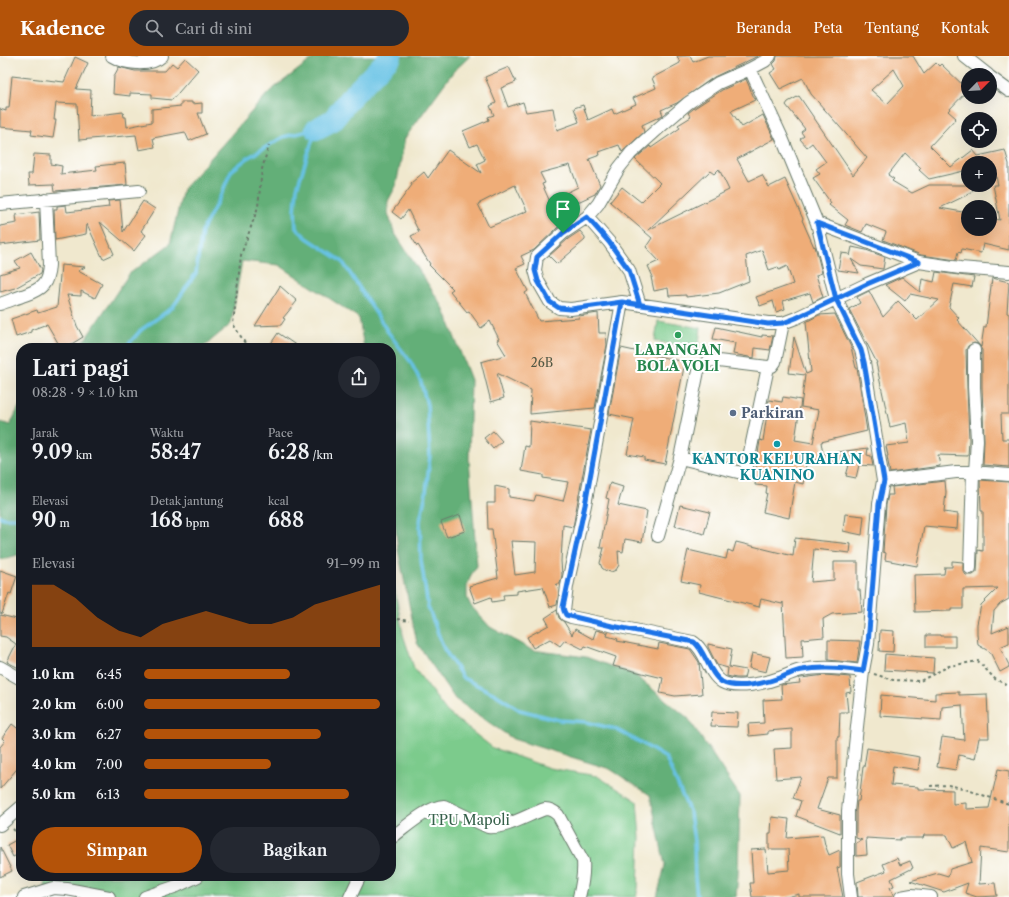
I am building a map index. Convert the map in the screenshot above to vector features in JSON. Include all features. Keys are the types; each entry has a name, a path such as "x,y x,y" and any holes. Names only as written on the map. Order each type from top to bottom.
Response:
{"street":[{"path":"112,56 123,61 137,64 145,63 162,56"},
{"path":"770,56 750,69 712,87 688,103 654,132 631,153 619,168 598,204 587,217 563,233 537,257 535,270 538,281 550,302 559,308 571,309 622,302 768,324 783,323 867,284 919,262"},
{"path":"964,56 979,68"},
{"path":"750,69 782,138 817,223 836,299 861,350 884,481 879,504 868,644 863,671 848,811 848,874 851,897"},
{"path":"997,82 1009,91"},
{"path":"0,204 139,191"},
{"path":"0,304 38,290 44,284 48,276 49,265 46,199"},
{"path":"587,217 609,242 629,270 640,305"},
{"path":"817,223 919,262 960,268 1009,272"},
{"path":"622,302 585,505 567,586 564,611 566,615 694,642 720,681 731,686 764,682 801,670 835,667 863,671"},
{"path":"658,536 680,458 698,371 710,360 768,368 772,366 775,362 783,323"},
{"path":"970,568 974,472 977,440 974,387 974,350"},
{"path":"680,458 742,473 746,471 768,368"},
{"path":"884,481 956,472 1009,475"},
{"path":"0,668 16,676"},
{"path":"396,834 429,810 439,806 444,806 488,827 495,828 540,810 550,809 558,815 583,861 584,868 579,897"},
{"path":"0,825 16,811"},
{"path":"145,897 188,881"},
{"path":"350,897 358,881"},
{"path":"24,897 53,888 110,897"},
{"path":"902,897 912,895 931,897"}],"path":[{"path":"246,343 233,324 241,255 258,207 262,169 269,145"},
{"path":"396,619 410,621"},
{"path":"863,671 892,680 920,681 949,666 978,661 996,679 1009,686"},
{"path":"930,786 962,788 1009,804"}],"green space":[{"path":"316,56 470,56 453,72 405,138 396,186 388,201 388,213 394,232 443,307 471,380 469,459 477,566 471,575 467,586 467,598 471,606 490,627 532,650 586,657 635,675 688,718 740,796 736,897 657,897 665,865 650,795 610,769 513,739 455,699 417,643 398,550 396,533 396,343 363,343 359,318 279,265 242,261 231,324 208,343 80,343 86,338 129,274 170,244 183,189 269,92"},
{"name":"LAPANGAN BOLA VOLI","path":"658,321 701,328 698,349 655,341"},
{"path":"16,413 16,555 0,560 0,422 10,425"},
{"name":"TPU Mapoli","path":"396,596 403,635 414,668 447,712 493,748 549,768 597,776 637,801 640,837 638,889 636,897 97,897 46,889 45,881 396,881"}],"building":[{"path":"677,56 690,56 693,62 708,56 758,56 714,77 677,103 661,110 663,115 642,125 644,132 622,152 619,145 599,152 600,155 589,159 600,185 595,194 567,207 554,199 578,187 570,165 540,173 545,183 542,184 550,202 554,200 570,219 558,227 534,250 521,256 525,264 516,268 528,291 525,293 539,321 579,318 579,316 598,313 599,333 606,333 607,345 595,408 530,414 531,390 497,373 504,398 491,402 481,362 506,355 497,340 499,339 490,321 481,328 469,311 467,312 450,291 453,289 429,265 430,264 411,236 419,232 408,210 401,219 392,212 412,185 411,183 424,172 428,178 448,150 481,173 477,164 485,160 477,144 470,147 463,131 489,120 488,117 494,115 490,106 496,103 485,77 509,67 516,82 501,88 508,107 523,102 526,112 553,108 557,130 579,122 574,108 583,105 588,120 612,109 614,114 636,104 633,98 656,88 652,78 680,63","holes":["515,185 527,211 489,227 478,204"]},
{"path":"777,56 913,56 924,74 936,63 939,66 941,64 961,83 961,97 948,111 956,118 930,146 951,167 961,159 961,172 929,179 919,170 921,168 905,153 888,175 894,179 892,181 912,193 929,185 961,185 961,192 971,192 940,208 961,212 961,236 997,236 997,219 1000,220 994,192 997,192 998,185 997,156 978,156 1005,150 1009,164 1009,250 983,244 981,253 962,249 961,253 958,252 956,260 921,255 883,240 886,232 866,224 862,232 845,225 848,220 829,205 831,203 813,178 820,174 816,169 826,162 812,143 807,147 800,139 804,136 801,132 805,129 786,105 788,102 799,96 853,175 867,158 811,94 803,78 780,89 770,73 776,69 773,64 776,61","holes":["894,69 904,86 887,104 871,90"]},
{"path":"75,57 88,63 76,89 91,90 90,116 123,112 124,117 126,117 127,127 152,122 152,109 181,106 181,102 192,102 192,104 202,103 202,113 198,113 206,134 189,141 185,132 153,138 155,147 139,150 136,135 79,140 77,104 56,103 54,120 56,120 53,138 31,135 32,130 0,127 0,109 6,111 6,108 9,108 12,76 64,82"},
{"path":"185,58 198,70 172,100 152,98 152,94 130,93 130,96 113,94 114,76 119,67 135,71 165,71 172,63 177,67"},
{"path":"746,79 755,100 731,111 742,127 763,115 774,139 737,159 749,181 762,175 769,187 785,179 814,247 815,246 822,273 816,275 823,297 813,302 810,293 783,301 785,309 776,312 773,301 760,306 756,297 793,284 787,266 779,270 778,267 769,270 762,250 746,256 749,281 719,293 686,297 686,295 669,296 668,288 654,291 651,277 653,277 648,266 659,261 646,247 652,238 610,202 622,187 641,202 660,183 635,159 650,146 651,148 680,128 678,125 691,117 688,113 722,90","holes":["719,169 729,190 648,230 710,171 714,174"]},
{"path":"973,150 978,156 965,156"},
{"path":"34,154 51,155 51,164 62,166 61,174 97,170 96,166 125,163 127,185 55,191 54,184 29,185 28,174 32,174"},
{"path":"120,200 123,232 143,201 155,209 141,231 146,235 134,251 100,222 114,254 103,259 87,224 86,234 55,240 54,209 57,209 57,206 66,205 67,212 109,207 108,201"},
{"path":"39,212 40,240 0,245 0,226 17,223 16,215"},
{"path":"580,231 585,237 585,240 557,264 549,256 568,239"},
{"path":"852,247 885,257 883,269 861,266 851,259 859,273 838,270 841,253 849,254 850,256"},
{"path":"31,252 41,270 40,274 15,288 0,292 0,274 20,268 15,261"},
{"path":"61,265 85,267 78,271 102,284 95,298 81,291 81,296 67,295 77,326 83,337 73,343 58,343 47,324 16,337 11,319 37,310 38,313 57,307"},
{"path":"936,272 974,277 972,287 954,284 949,307 959,318 957,320 981,347 984,327 986,327 992,278 1009,282 1007,313 1009,314 1009,414 1001,414 1002,439 1009,439 1009,467 983,465 984,440 982,350 978,344 974,343 968,346 966,350 969,440 968,456 938,455 940,466 890,473 886,446 909,443 906,423 890,427 877,363 849,309 860,303 857,297 869,291 883,317 898,301 917,320 939,300 910,294 905,301 885,285 902,277 920,292 922,279 934,282"},
{"path":"280,286 297,301 283,318 285,319 281,325 255,326"},
{"path":"835,314 851,347 857,368 867,431 821,442 823,454 868,448 867,455 871,456 873,466 859,465 856,478 846,476 849,465 807,458 803,484 795,482 789,518 763,512 767,486 755,485 755,476 760,440 763,441 769,400 782,402 783,397 801,400 795,440 813,443 819,410 801,407 805,375 789,373 794,337 806,374 811,372 806,322 819,315"},
{"path":"716,327 762,337 762,335 773,336 770,350 755,348 754,358 733,354 735,343 713,339"},
{"path":"278,333 293,343 271,343"},
{"path":"621,348 685,362 665,464 644,460 644,457 627,454 634,419 609,414"},
{"path":"530,421 591,430 573,527 563,525 561,561 562,575 560,584 556,584 559,591 557,605 550,607 543,587 517,591 517,594 503,595 504,600 492,602 491,597 475,603 469,586 498,578 492,529 488,529 487,503 495,503 495,486 509,489 509,497 534,501 536,495 563,501 568,482 543,478 543,475 521,471 525,446 529,447","holes":["511,541 536,542 535,572 515,575"]},
{"path":"493,431 502,441 493,449 484,438"},
{"path":"980,480 1009,482 1009,599 1000,604 994,611 992,633 1009,626 1009,643 1000,647 1009,667 1000,672 990,652 978,645 977,634 977,624 981,605 998,588 963,589 963,609 951,609 951,611 915,612 914,575 944,574 945,567 952,567 952,561 963,562 963,571 966,575 973,575 977,572 978,550 983,551 983,511 981,511"},
{"path":"945,481 946,492 944,512 958,514 957,529 924,526 917,566 885,560 886,553 883,552 886,505 888,495 893,495 892,487"},
{"path":"610,483 623,487 618,505 647,511 642,542 625,539 623,552 618,551 619,565 616,570 611,572 602,568 600,563 604,548 600,548 609,499 606,498"},
{"path":"680,505 710,512 704,534 675,526"},
{"path":"845,514 864,516 862,535 843,531"},
{"path":"460,515 465,531 447,537 441,522"},
{"path":"795,538 851,544 850,553 814,549 811,582 834,580 834,562 858,562 858,590 860,590 862,612 832,614 823,619 824,637 802,639 803,657 786,658 783,602 782,604 761,599 759,607 699,592 700,585 681,581 688,550 726,559 728,550 733,552 736,542 793,556"},
{"path":"0,570 16,576 16,579 11,594 9,593 2,614 0,613"},
{"path":"557,610 559,618 564,622 572,635 575,629 593,639 596,630 608,633 607,636 618,639 617,641 658,649 659,643 690,649 699,662 702,694 675,696 660,693 663,678 613,666 616,657 585,646 583,649 565,640 560,646 550,639 533,648 527,637 549,625 545,618"},
{"path":"0,615 16,619 16,644 6,637 0,636"},
{"path":"880,630 894,631 893,652 879,651"},
{"path":"926,635 955,636 955,647 926,647"},
{"path":"828,640 860,641 857,663 828,660"},
{"path":"16,644 16,666 7,662"},
{"path":"708,644 732,649 729,667 746,670 744,678 727,676 728,668 717,665"},
{"path":"752,653 770,657 766,672 749,668"},
{"path":"885,654 934,658 933,673 884,670"},
{"path":"825,675 850,677 851,692 846,693 848,712 840,712 839,737 837,737 837,778 828,778 817,809 840,815 840,833 796,816 801,801 793,798 801,777 776,779 774,749 792,748 792,729 768,731 768,734 749,736 748,724 764,723 763,700 782,699 781,685 800,683 799,678"},
{"path":"959,692 959,695 987,694 989,738 979,738 975,759 959,755 956,770 937,767 942,737 964,740 962,705 942,707 941,720 880,716 881,695 935,700 935,693"},
{"path":"712,712 738,713 737,727 711,726"},
{"path":"12,724 16,727 16,770 0,789 0,747 5,741 2,738"},
{"path":"867,748 920,757 918,770 893,766 891,785 918,787 918,789 953,790 953,804 966,803 966,809 989,808 998,769 1009,771 1009,852 981,848 979,884 995,883 997,896 977,897 965,893 968,883 944,892 910,881 938,873 948,876 950,869 972,862 966,842 953,848 947,835 924,835 923,838 900,838 900,840 866,838 867,855 856,856 856,843 862,840 856,838 857,801 859,801"},
{"path":"772,817 789,819 787,838 823,835 829,855 840,850 840,867 837,868 843,897 799,897 799,894 787,897 752,897 750,883 753,883 751,850 766,849 768,872 789,870 788,849 769,849 769,833 771,833"},
{"path":"16,840 16,856 13,857 7,845"},
{"path":"0,847 12,871 0,877"},
{"path":"897,858 900,865 910,861 913,868 891,879 894,886 890,887 894,897 858,897 857,882 886,871 883,864"}],"waterway":[{"path":"316,129 333,120 349,99 391,56"},
{"path":"316,129 297,188 295,210 296,228 307,238 342,261 388,332 410,361 421,382 427,405 430,455 426,493 420,521 421,560 428,607 444,649 463,678 495,694 520,710 559,720 586,722 615,729 666,758 690,813 694,841 697,897"},
{"path":"129,343 141,330 173,307 196,273 202,231 222,193 231,171 249,157 283,137 316,129"},
{"path":"0,516 3,518 16,518"}],"place":[{"name":"LAPANGAN BOLA VOLI","path":"678,335"},
{"name":"Parkiran","path":"733,413"},
{"name":"KANTOR KELURAHAN KUANINO","path":"777,444"}],"route":[{"path":"563,233 537,257 535,270 538,281 550,302 559,308 571,309 622,302 640,305 768,324 783,323 796,318 836,299 867,284 919,262 817,223 836,299 861,350 884,481 879,504 868,644 863,671 835,667 801,670 764,682 731,686 720,681 694,642 612,626 566,615 563,607 585,505 622,302 640,305 629,270 609,242 587,217 563,233"}]}
